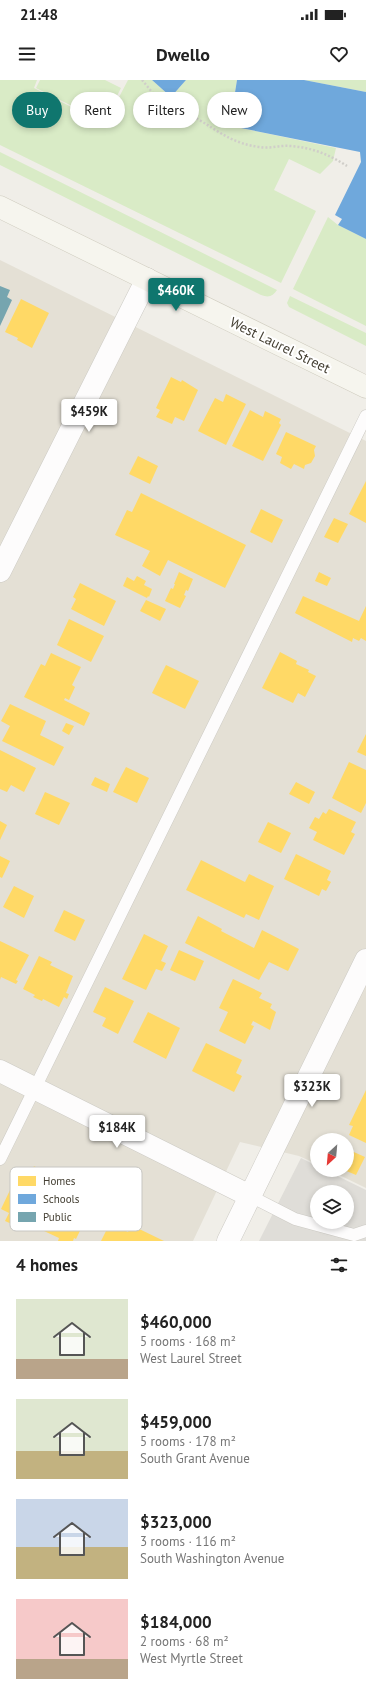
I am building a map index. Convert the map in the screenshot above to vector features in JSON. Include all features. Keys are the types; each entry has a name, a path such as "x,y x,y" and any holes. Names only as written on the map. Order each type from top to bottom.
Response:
{"main road":[{"name":"West Laurel Street","path":"0,207 147,278 366,388"}],"street":[{"path":"0,571 147,278"},
{"path":"228,1241 250,1196 358,994 366,960"},
{"path":"0,1071 250,1196"}],"lane":[{"path":"0,1159 366,416"},
{"path":"250,1196 295,1219 354,1235 366,1231"}],"path":[{"path":"142,80 159,100 166,105 196,118 221,134 243,144 261,148 289,146 302,147 320,151 347,166"}],"shaded area":[{"path":"0,260 366,441 366,1188 343,1177 354,1177 354,1133 310,1133 310,1161 299,1156 240,1142 193,1241 0,1241"},
{"path":"301,1158 310,1162 310,1177 339,1177 366,1190 366,1241 259,1241"}],"green space":[{"path":"0,80 37,80 34,88 42,92 12,92 12,128 62,128 62,102 70,106 70,128 125,128 125,92 122,92 128,80 152,80 165,92 133,92 133,128 199,128 199,92 175,92 186,80 237,80 235,92 207,92 207,128 241,128 336,148 333,161 320,174 289,159 274,190 316,211 281,283 0,145"},
{"path":"40,80 105,80 121,88 119,92 70,92 70,105 62,101 62,92 44,92 36,88"},
{"path":"304,80 366,80 366,92"},
{"path":"0,152 277,290 270,296 261,295 0,165"},
{"path":"328,217 338,225 366,239 366,326 293,289"},
{"path":"290,296 366,333 366,346 289,307 287,303"}],"building: Homes":[{"path":"21,299 49,313 32,348 17,340 18,338 5,332"},
{"path":"171,377 181,382 182,380 198,390 184,421 175,417 172,424 156,417 160,410 156,408"},
{"path":"226,394 246,404 226,445 198,431 215,398 223,402"},
{"path":"250,410 263,417 265,411 281,419 279,423 281,425 263,461 232,446"},
{"path":"286,432 316,446 314,450 315,456 311,463 305,465 304,469 294,464 291,469 280,463 282,457 276,454"},
{"path":"138,456 158,466 150,484 129,474"},
{"path":"366,481 366,523 349,514"},
{"path":"141,493 246,545 225,588 168,560 160,576 142,566 150,551 115,535 127,510 132,512"},
{"path":"261,509 283,520 272,543 250,532"},
{"path":"334,518 348,524 338,543 324,537"},
{"path":"179,572 193,579 188,591 186,590 184,595 186,596 180,608 165,601 171,588 173,589"},
{"path":"319,572 331,578 327,586 315,581"},
{"path":"137,576 146,581 144,585 152,589 149,597 148,596 147,598 123,586 127,577 134,581"},
{"path":"80,583 116,601 104,626 71,609 76,599 73,597"},
{"path":"303,596 359,621 366,606 366,641 361,638 359,641 353,638 352,642 295,613"},
{"path":"146,600 166,609 160,621 140,611"},
{"path":"69,619 104,636 91,662 57,645"},
{"path":"280,652 297,661 296,664 309,670 308,672 316,676 305,697 298,693 293,703 262,688"},
{"path":"51,653 81,667 72,685 75,687 69,700 65,698 64,700 90,713 84,726 24,697 41,664 45,666"},
{"path":"166,665 199,681 185,709 152,693"},
{"path":"10,704 46,721 40,735 64,747 54,766 2,741 10,726 1,721"},
{"path":"66,723 74,726 69,735 62,731"},
{"path":"366,734 366,756 357,752"},
{"path":"0,750 36,768 24,792 11,785 7,792 0,789"},
{"path":"349,762 366,770 366,803 361,813 332,798"},
{"path":"126,767 149,778 137,803 113,792"},
{"path":"95,777 110,784 107,792 91,785"},
{"path":"296,782 315,792 309,804 289,794"},
{"path":"45,792 70,803 59,825 35,814"},
{"path":"329,809 356,822 351,832 355,834 344,855 313,840 317,832 309,828 315,817 319,819 323,812 326,814"},
{"path":"0,821 7,825 0,840"},
{"path":"268,822 291,833 281,853 258,842"},
{"path":"296,854 331,871 327,880 331,882 326,891 322,889 319,896 284,879"},
{"path":"0,856 10,861 2,878 0,877"},
{"path":"201,860 245,882 249,874 274,886 259,920 246,914 244,918 186,890"},
{"path":"14,886 34,896 24,918 3,907"},
{"path":"64,910 85,920 75,941 54,931"},
{"path":"198,916 222,929 221,931 254,948 262,930 299,949 288,971 269,962 259,980 185,943"},
{"path":"144,934 168,946 161,961 166,963 162,971 156,969 146,990 122,979"},
{"path":"0,941 29,955 16,980 18,981 16,984 1,977 0,980"},
{"path":"179,950 204,961 195,981 170,970"},
{"path":"39,956 52,962 50,965 73,976 66,993 69,994 67,999 64,997 59,1007 43,999 42,1001 33,997 35,995 23,989"},
{"path":"233,979 262,993 259,998 272,1004 270,1008 276,1012 270,1030 253,1021 251,1025 254,1026 245,1044 219,1031 228,1012 219,1008"},
{"path":"105,987 134,1001 118,1034 102,1026 106,1018 93,1012"},
{"path":"148,1012 180,1028 166,1059 133,1042"},
{"path":"206,1043 242,1060 236,1073 242,1076 234,1092 192,1071"},
{"path":"366,1090 366,1143 354,1137 354,1133 350,1133 353,1126 349,1125"},
{"path":"354,1152 365,1157 356,1175 354,1174"},
{"path":"10,1190 10,1223 5,1221 9,1213 1,1209"},
{"path":"142,1230 164,1241 101,1241 106,1231 128,1232"},
{"path":"44,1231 80,1231 76,1239 74,1238 73,1241 58,1241 59,1238"}],"building: Schools":[{"path":"152,80 186,80 175,92 165,92"},
{"path":"237,80 304,80 366,92 366,239 338,225 342,219 335,215 361,162 360,152 241,128 262,128 262,92 235,92"}],"building: Public":[{"path":"0,286 10,290 7,297 12,300 0,326"}]}
